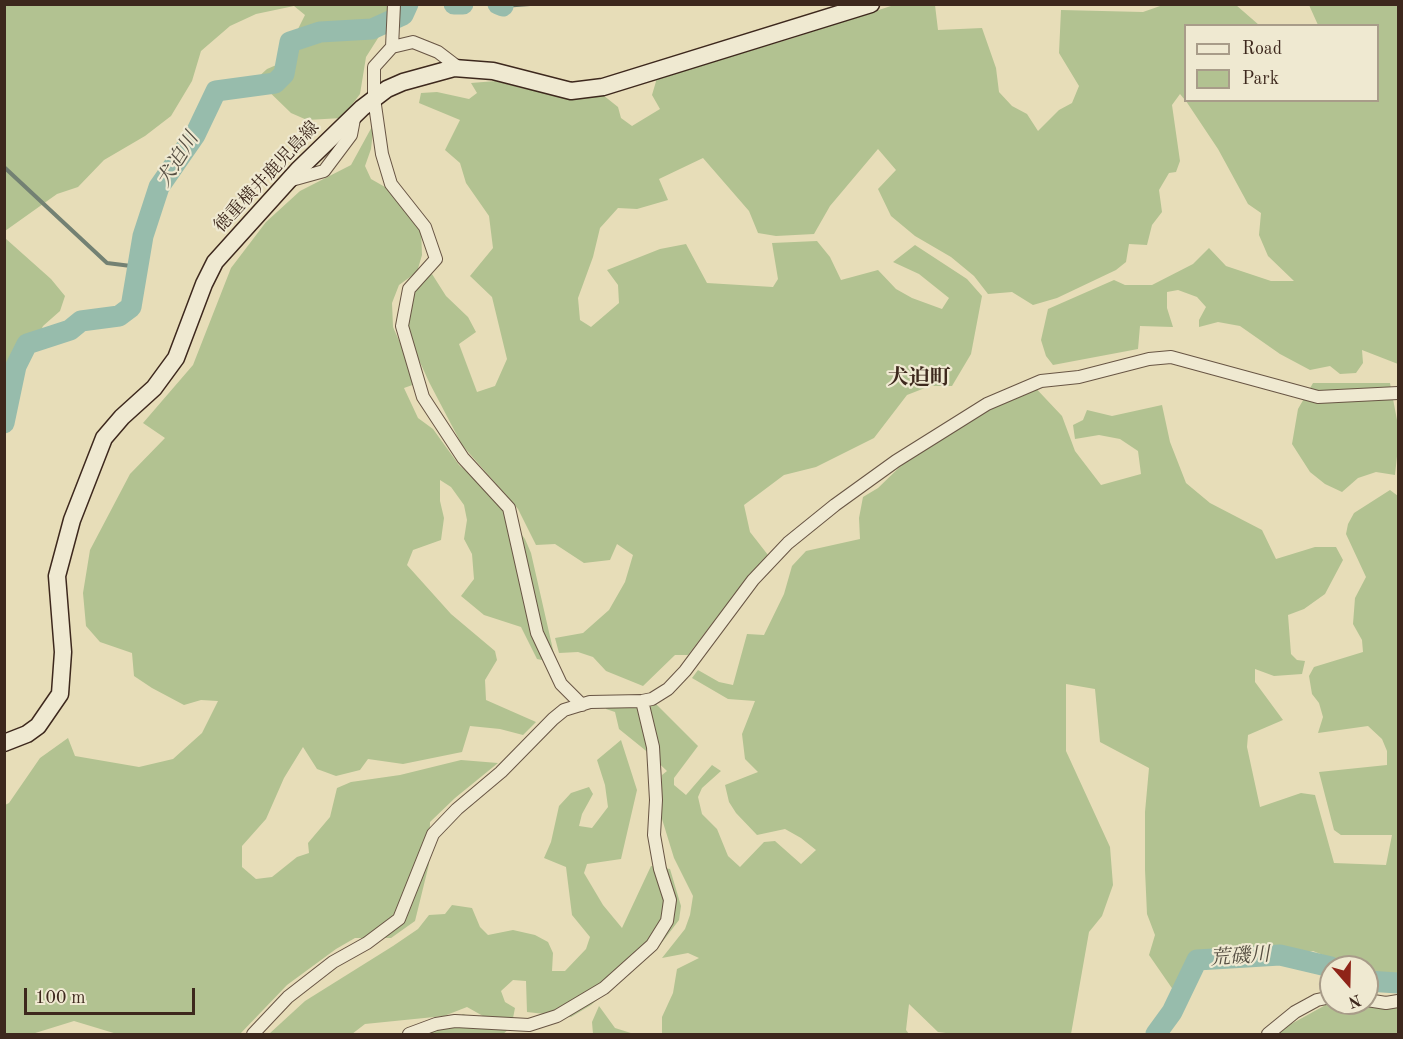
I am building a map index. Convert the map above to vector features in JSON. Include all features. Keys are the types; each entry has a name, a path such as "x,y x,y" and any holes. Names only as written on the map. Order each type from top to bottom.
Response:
{"main road":[{"name":"徳重横井鹿児島線","path":"4,742 27,734 38,726 60,694 63,652 57,576 69,529 104,438 166,373 186,337 204,284 215,262 288,181 355,114 387,89 426,74 459,68 493,71 571,91 587,90 642,76 871,4"}],"street":[{"path":"392,47 394,4"},
{"path":"459,68 438,52 413,42 392,47 374,67 374,98 382,154 391,184 425,227 436,259 409,289 402,326 423,397 463,458 509,508 537,633 561,684 582,705"},
{"path":"254,1035 288,997 333,962 367,943 399,919 433,834 457,809 501,772 553,719 564,710 590,702 642,701 651,699 668,689 685,671 753,580 788,543 827,511 896,461 987,404 1041,381 1079,377 1149,359 1171,357 1318,397 1398,393"},
{"path":"409,1035 436,1024 455,1021 529,1025 557,1016 604,988 652,945 667,921 670,900 660,869 654,835 656,800 653,747 642,701"},
{"path":"1268,1035 1295,1012 1319,1000"},
{"path":"1379,1002 1398,1000"}],"green space":[{"path":"5,5 399,5 366,57 360,94 342,118 307,120 291,113 256,79 267,69 281,63 305,15 294,6 256,14 230,26 201,51 192,81 171,116 145,136 104,160 78,187 57,194 5,231"},
{"path":"894,5 935,5 938,30 982,28 996,68 999,92 1012,106 1027,114 1038,131 1059,110 1072,103 1079,86 1059,53 1061,10 1143,12 1163,5 1236,5 1258,24 1184,24 1184,99 1180,94 1172,105 1180,161 1176,172 1169,173 1159,190 1162,212 1152,225 1147,245 1129,244 1126,262 1116,270 1057,298 1033,305 1012,292 988,294 974,276 951,257 915,236 891,216 878,189 896,170 878,149 830,206 814,234 776,236 758,233 749,211 703,158 659,179 668,200 637,209 618,208 600,228 593,257 578,298 580,320 591,327 619,303 618,285 607,270 660,249 686,244 707,283 773,287 778,279 772,243 817,241 830,257 841,280 878,270 896,289 912,298 942,309 949,298 919,274 893,262 915,245 967,279 982,296 971,354 952,386 930,386 907,395 874,438 816,467 784,475 744,505 750,532 768,555 688,655 675,655 643,686 606,671 593,657 578,652 559,653 555,638 583,633 609,610 625,582 633,555 617,544 610,560 584,563 555,544 536,545 518,509 462,445 409,338 407,303 419,281 432,274 446,296 468,317 476,332 459,344 477,392 495,386 507,359 492,297 470,276 493,248 489,216 466,183 460,163 445,150 460,120 419,103 421,93 437,92 469,99 477,93 471,83 496,81 525,89 579,96 603,95 618,107 621,118 632,126 660,109 652,95 657,78 790,39"},
{"path":"1309,5 1398,5 1398,364 1362,350 1363,363 1356,373 1340,374 1330,366 1310,370 1280,354 1240,326 1218,322 1199,327 1199,320 1206,307 1197,297 1178,290 1167,292 1167,308 1173,327 1140,326 1138,349 1053,365 1046,356 1041,340 1048,309 1114,280 1125,285 1152,285 1193,264 1209,248 1226,266 1271,281 1294,281 1268,256 1259,235 1261,213 1248,204 1218,149 1187,102 1379,102 1379,24 1318,24"},
{"path":"374,123 371,149 365,166 371,179 406,199 421,228 422,255 417,272 399,285 392,303 393,327 418,383 404,388 418,418 433,429 459,465 483,485 525,539 531,553 556,663 537,659 521,627 484,615 461,596 474,579 472,554 464,539 467,520 464,505 451,487 440,480 440,501 444,518 441,540 413,550 407,565 451,614 495,651 497,660 485,680 486,700 536,722 523,735 500,729 470,726 462,752 403,764 368,759 360,770 336,776 317,769 303,747 284,778 266,819 242,846 242,867 256,879 272,877 297,857 309,853 308,843 330,817 337,788 351,782 400,775 461,760 498,763 430,822 429,864 415,921 391,938 355,938 336,949 287,985 240,1034 117,1034 74,1021 32,1034 5,1034 5,805 9,803 40,758 68,738 75,756 139,767 173,759 202,733 218,701 201,700 184,705 152,688 134,676 132,653 100,642 86,626 83,593 90,550 130,474 165,438 143,423 193,365 231,268 266,222 300,191 351,165"},
{"path":"5,238 51,279 65,296 60,311 43,326 5,406"},
{"path":"1029,381 1062,416 1075,451 1101,485 1141,474 1138,451 1120,439 1099,435 1075,439 1073,425 1083,420 1087,410 1112,416 1162,405 1170,442 1186,483 1210,503 1262,530 1276,559 1315,547 1336,547 1343,560 1325,594 1304,609 1288,615 1291,654 1297,660 1305,661 1302,674 1274,676 1255,669 1255,682 1283,720 1248,735 1247,747 1260,807 1301,793 1315,795 1334,863 1386,865 1392,835 1341,835 1334,830 1319,772 1387,765 1387,751 1382,739 1368,726 1318,733 1323,717 1319,703 1312,694 1309,676 1314,667 1363,652 1362,640 1353,624 1355,598 1366,577 1346,534 1348,524 1354,513 1390,490 1398,496 1398,981 1379,975 1379,955 1323,955 1313,951 1280,959 1252,949 1236,956 1207,955 1197,975 1176,994 1149,955 1155,935 1147,914 1145,870 1145,812 1149,768 1100,742 1095,689 1066,684 1066,751 1110,847 1113,885 1102,916 1089,932 1071,1034 938,1032 909,1004 906,1030 909,1034 662,1034 662,1017 673,993 677,969 699,958 688,953 662,958 685,929 693,896 674,858 662,819 662,775 667,771 619,729 615,712 606,709 608,697 655,703 698,746 674,778 674,785 686,795 712,765 721,771 702,788 698,797 702,814 717,829 728,856 740,867 764,842 775,841 801,864 816,850 785,829 757,835 729,802 725,785 758,772 745,759 742,734 755,701 728,699 692,678 698,670 719,682 733,685 747,634 764,635 784,594 792,566 806,551 860,539 859,518 863,497 878,488 909,458"},
{"path":"1313,383 1390,383 1397,420 1398,447 1395,475 1376,472 1358,478 1342,492 1325,484 1310,472 1292,444 1298,409"},
{"path":"621,740 637,790 621,859 587,864 584,873 603,905 622,928 651,866 670,869 681,906 679,920 657,949 591,1005 571,1017 527,1012 526,981 513,980 501,991 505,1002 515,1008 513,1018 483,1016 467,1007 444,1016 365,1024 352,1034 269,1034 305,1001 418,929 429,915 445,914 452,905 472,908 480,927 488,935 513,930 535,935 548,942 553,953 552,971 565,971 586,949 590,937 572,915 566,867 544,858 551,842 559,806 571,793 589,787 593,794 582,814 579,826 592,828 608,807 605,785 597,760"},
{"path":"1398,998 1398,1034 1273,1034 1319,1009 1319,1015 1379,1015 1379,1001"},
{"path":"599,1006 615,1028 634,1034 593,1034 592,1022"},
{"path":"463,1014 509,1029 503,1034 425,1034 444,1027"}],"waterway":[{"name":"犬迫川","path":"4,423 16,366 27,344 70,330 81,321 119,316 131,307 143,236 159,187 195,135 216,91 275,83 284,74 290,42 320,32 372,29 403,15 408,4"},
{"name":"犬迫川","path":"454,4 463,4"},
{"name":"犬迫川","path":"498,4 503,6"},
{"path":"503,6 530,4"},
{"path":"4,167 107,263 139,267"},
{"name":"荒磯川","path":"1156,1034 1172,1012 1197,960 1280,955 1319,964"},
{"name":"荒磯川","path":"1379,982 1398,983"}],"district":[{"name":"犬迫町","path":"919,378"}]}
